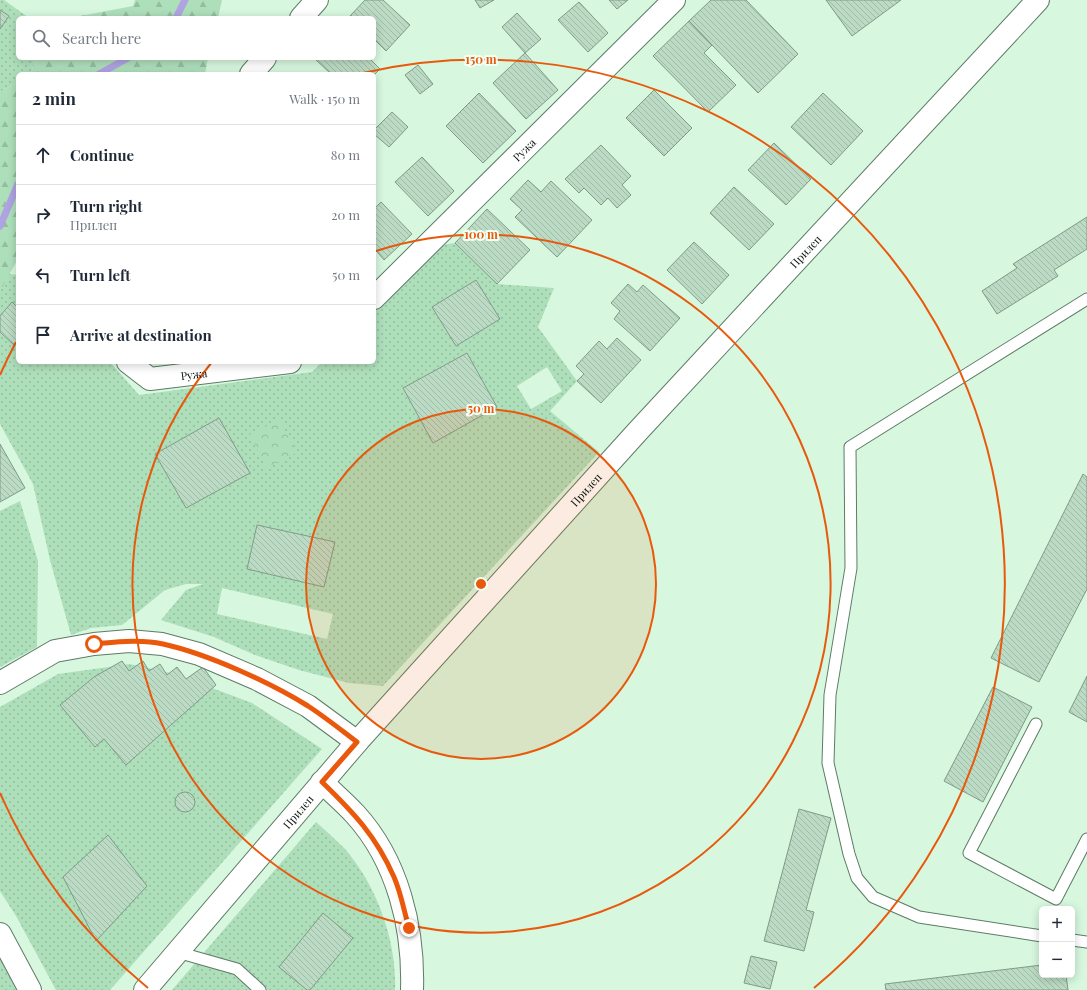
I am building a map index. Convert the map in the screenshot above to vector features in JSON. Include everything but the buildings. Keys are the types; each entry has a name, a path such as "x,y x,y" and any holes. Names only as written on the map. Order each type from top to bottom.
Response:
{"street":[{"path":"303,16 317,0"},
{"name":"Ружа","path":"376,296 674,0"},
{"name":"Прилеп","path":"145,990 357,742 638,431 1038,0"},
{"path":"252,72 263,60"},
{"name":"Ружа","path":"131,364 150,379 274,364"},
{"path":"0,683 54,651 94,644 128,641 162,644 199,654 257,680 308,706 357,742"},
{"path":"322,782 355,814 373,837 395,878 409,928 413,972 412,990"},
{"path":"0,934 30,990"}],"lane":[{"path":"1039,936 919,917 873,897 857,878 849,854 828,763 830,695 851,568 850,447 1087,299"},
{"path":"1036,724 969,853 1056,899 1087,839"},
{"path":"1075,940 1087,942"},
{"path":"177,952 237,969 260,990"}],"green space":[{"path":"0,0 4,0 26,16 16,16 16,60 37,60 31,72 16,72 16,83 0,92"},
{"path":"135,0 222,0 218,16 80,16 133,6"},
{"path":"37,60 208,60 205,72 31,72"},
{"path":"16,83 16,263 0,291 0,92"},
{"path":"455,243 497,284 554,288 538,327 577,381 550,411 599,452 383,686 349,683 299,670 255,655 214,637 161,620 186,590 203,584 186,584 165,590 122,625 91,628 71,635 50,560 33,484 0,424 0,291 9,274 16,275 16,364 112,364 139,395 312,372 320,364 376,364 376,309 441,245","holes":["476,280 499,319 456,346 432,307","467,353 497,407 433,443 403,388","547,367 562,391 531,409 517,386","219,418 249,473 186,508 155,454","257,525 334,542 324,587 247,569","222,588 333,614 327,639 217,614"]},
{"path":"280,420 296,453 266,468 250,434"},
{"path":"20,501 38,561 37,647 0,667 0,511"},
{"path":"130,664 175,674 252,703 322,749 110,990 56,990 16,916 0,891 0,707 58,674"},
{"path":"316,822 345,849 367,880 375,897 383,915 393,952 395,990 172,990"},
{"path":"0,934 30,990 0,990"}],"waterway":[{"path":"177,16 185,0"},
{"path":"103,72 124,60"},
{"path":"0,226 16,189"}],"route":[{"path":"94,644 128,641 162,644 199,654 257,680 308,706 357,742 322,782 355,814 373,837 395,878 409,928"}]}
